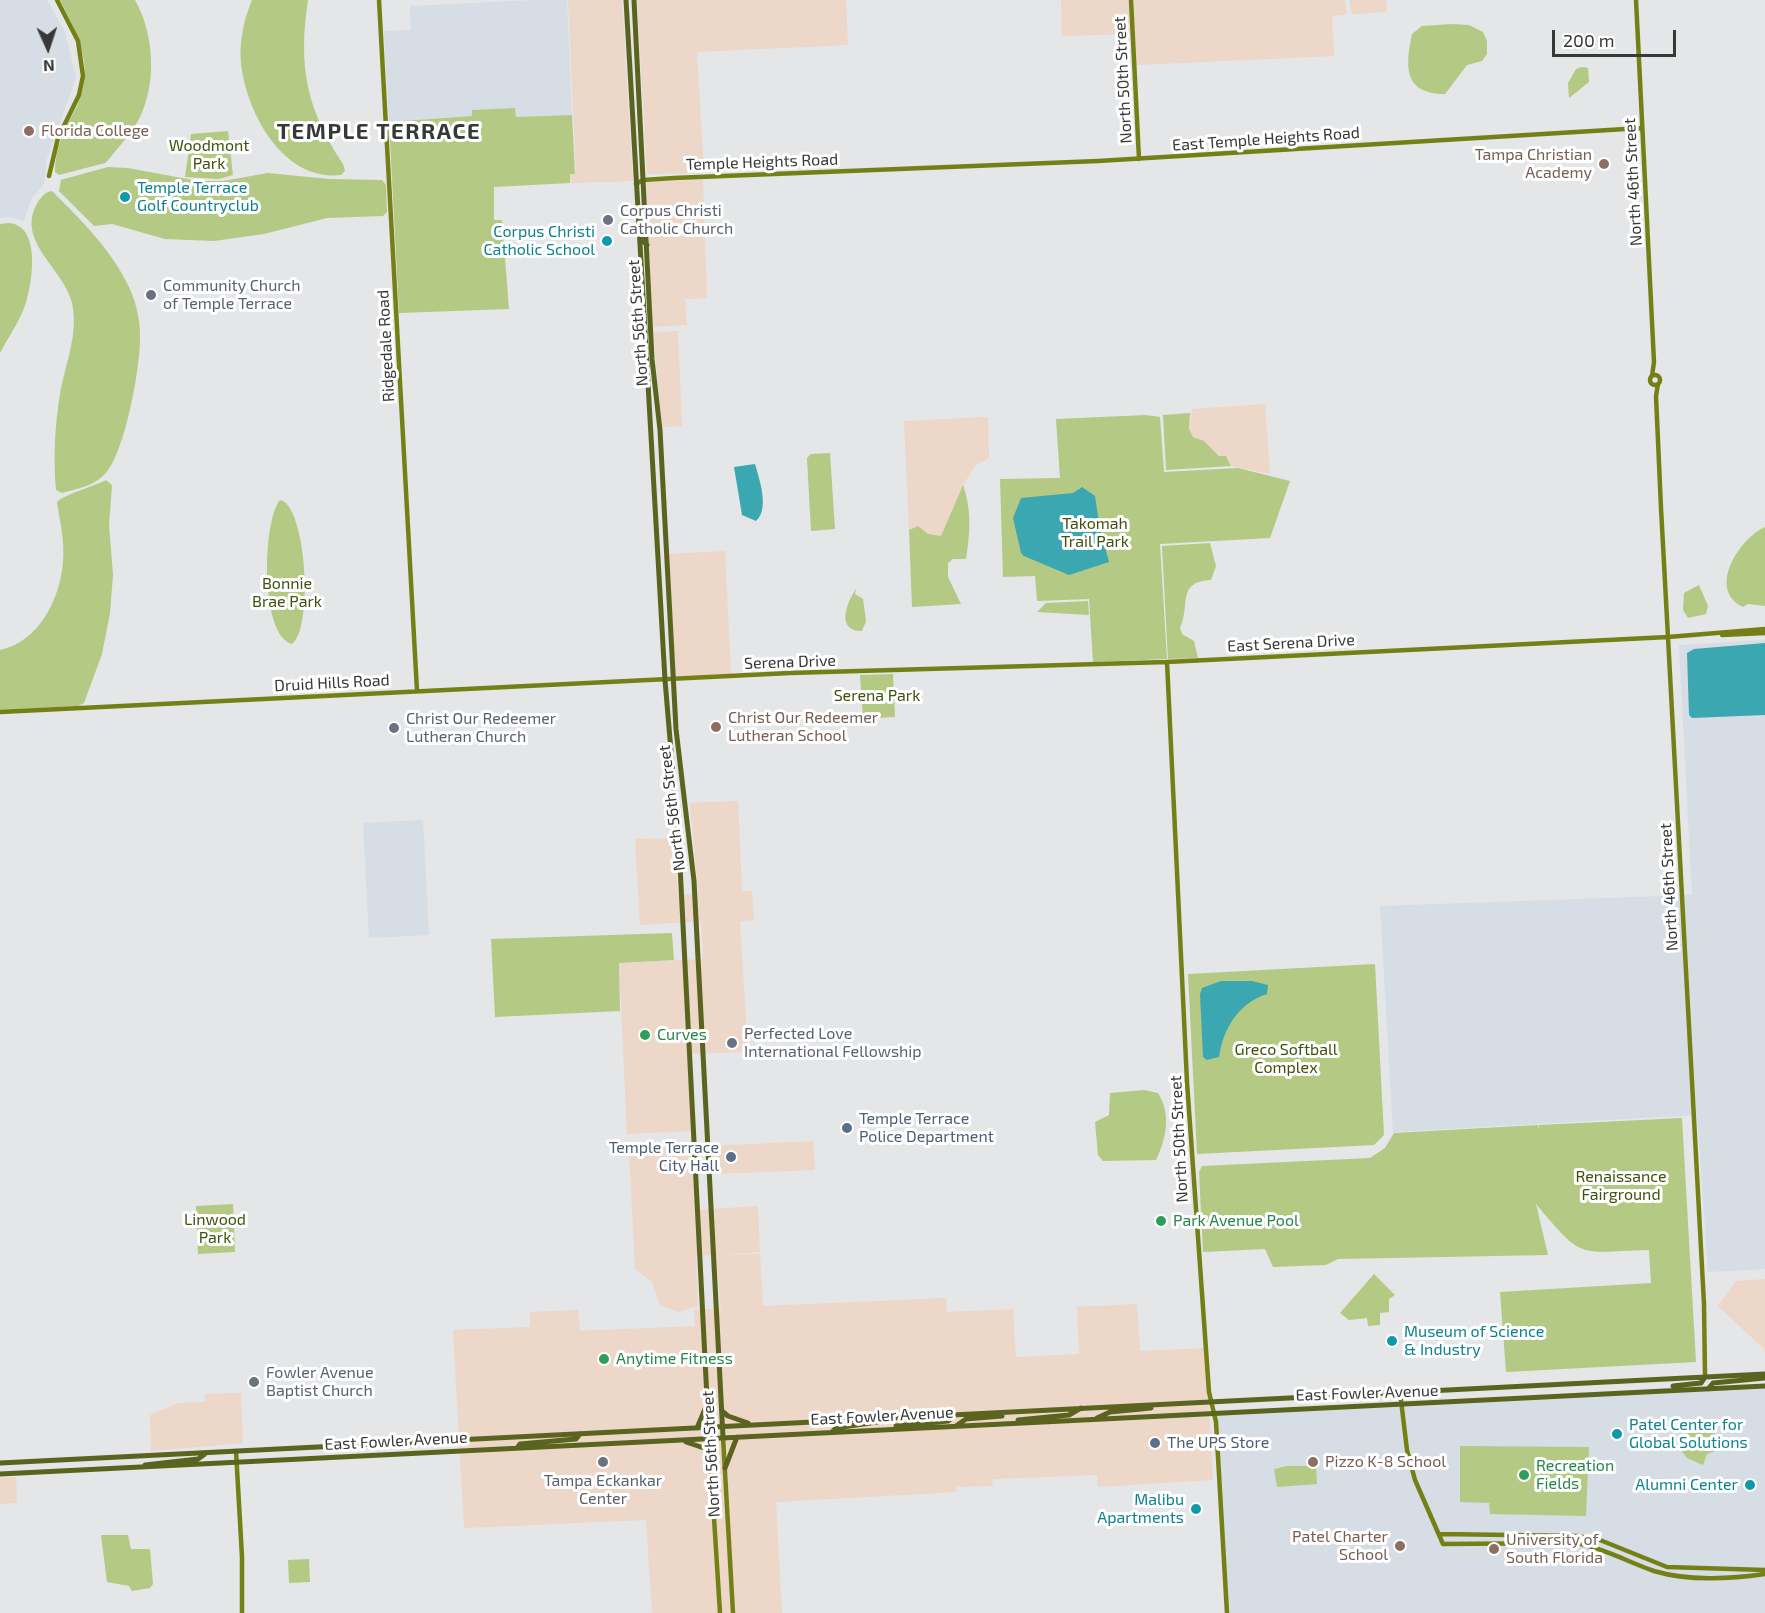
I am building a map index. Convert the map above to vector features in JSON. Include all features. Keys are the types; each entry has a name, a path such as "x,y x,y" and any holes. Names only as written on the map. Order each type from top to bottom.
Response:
{"main road":[{"name":"North 56th Street","path":"626,0 665,680 681,867 709,1438"},
{"name":"North 56th Street","path":"634,0 651,329 660,430 676,729 693,867 723,1437"},
{"path":"627,14 630,20 632,47 637,53"},
{"path":"629,60 633,62 639,86"},
{"path":"632,111 637,115 638,139 642,146"},
{"path":"638,216 642,224 642,241 647,245"},
{"path":"641,285 649,285"},
{"path":"644,330 651,329"},
{"path":"681,867 693,867"},
{"path":"686,969 698,969"},
{"path":"687,978 699,977"},
{"path":"691,1048 703,1047"},
{"path":"1708,1389 1713,1383 1765,1376"},
{"name":"East Fowler Avenue","path":"0,1463 1400,1392 1765,1376"},
{"path":"1650,1390 1701,1383 1705,1377"},
{"name":"East Fowler Avenue","path":"0,1474 1765,1386"},
{"path":"697,1428 706,1404"},
{"path":"1097,1419 1110,1412 1171,1404"},
{"path":"1004,1423 1026,1418 1069,1415 1081,1408"},
{"path":"722,1411 728,1416 753,1424"},
{"path":"956,1426 966,1419 995,1417 1015,1412"},
{"path":"883,1430 912,1423 948,1421 956,1415"},
{"path":"832,1432 836,1428 882,1423 898,1418"},
{"path":"517,1448 520,1444 576,1439 581,1433"},
{"path":"725,1468 737,1437"},
{"path":"679,1440 710,1450"},
{"path":"116,1469 164,1461 198,1459 205,1453"}],"street":[{"path":"52,176 58,138 80,95 83,76 78,41 57,0"},
{"name":"Ridgedale Road","path":"379,0 417,691"},
{"name":"North 50th Street","path":"1131,0 1138,159"},
{"name":"North 46th Street","path":"1636,0 1655,376"},
{"name":"East Temple Heights Road","path":"890,169 1138,159 1642,128"},
{"name":"Temple Heights Road","path":"636,184 643,180 890,169"},
{"path":"1655,376 1655,383"},
{"path":"1655,376 1660,380 1655,383"},
{"name":"North 46th Street","path":"1655,383 1704,1304 1705,1377"},
{"name":"East Serena Drive","path":"916,670 1167,662 1765,631"},
{"name":"North 50th Street","path":"1167,662 1192,1159 1211,1402 1215,1413 1227,1613"},
{"name":"Serena Drive","path":"665,680 790,673 916,670"},
{"name":"Druid Hills Road","path":"0,712 665,680"},
{"path":"1400,1392 1407,1450 1415,1480 1425,1508 1443,1544 1576,1543 1595,1547 1662,1573 1717,1577 1765,1572"},
{"name":"North 56th Street","path":"723,1437 733,1613"},
{"name":"North 56th Street","path":"709,1438 720,1613"},
{"path":"236,1451 243,1568 242,1613"},
{"path":"1440,1534 1578,1536 1599,1540 1666,1567 1765,1572"}],"shaded area":[{"name":"Florida College","path":"0,0 47,0 65,32 76,78 47,159 44,184 31,199 24,221 10,217 0,218"},
{"path":"567,0 572,115 516,117 515,108 472,110 472,116 389,122 384,31 411,30 410,6"},
{"path":"568,0 622,0 633,181 571,183 570,174 576,173"},
{"path":"637,0 846,0 848,45 697,52 704,173 647,174"},
{"path":"1061,0 1129,0 1131,34 1062,36"},
{"path":"1133,0 1345,0 1347,14 1332,16 1334,56 1136,65"},
{"path":"1349,0 1386,0 1387,12 1352,14"},
{"path":"703,180 707,298 685,299 687,325 653,327 646,182"},
{"path":"678,331 682,426 662,427 653,332"},
{"path":"1265,404 1270,474 1231,466 1229,459 1212,451 1203,441 1193,437 1189,429 1192,409"},
{"path":"988,417 989,458 976,465 963,485 941,536 928,534 918,526 909,530 904,421"},
{"path":"725,551 731,674 675,677 669,554"},
{"path":"1765,640 1765,1269 1708,1272 1697,1115 1393,1132 1380,906 1692,895 1679,645"},
{"path":"738,801 742,891 752,891 754,920 740,921 748,1052 688,1054 691,1131 627,1134 619,963 703,959 701,921 640,925 635,839 674,838 678,895 698,894 690,803"},
{"path":"423,820 429,935 369,938 363,823"},
{"path":"813,1141 815,1170 713,1174 712,1146"},
{"path":"692,1146 695,1210 758,1206 760,1252 724,1255 760,1254 763,1306 946,1298 947,1312 1013,1309 1016,1357 1079,1354 1077,1307 1137,1304 1140,1351 1206,1348 1213,1480 1098,1487 1097,1475 993,1479 992,1486 957,1487 956,1492 776,1502 782,1613 652,1613 646,1520 464,1528 453,1330 530,1327 530,1312 578,1310 580,1331 695,1326 694,1310 721,1308 716,1255 696,1256 698,1306 678,1312 660,1305 652,1282 635,1269 629,1149"},
{"path":"1765,1279 1765,1350 1718,1306 1736,1281"},
{"name":"University of South Florida","path":"1765,1386 1765,1613 1226,1613 1215,1413"},
{"path":"241,1393 243,1443 151,1451 150,1415 179,1403 205,1402 205,1394"},
{"path":"16,1477 17,1503 0,1504 0,1478"}],"green space":[{"path":"60,0 135,0 146,28 151,73 140,117 110,158 105,163 59,175 55,172 58,147 81,96 84,81 79,40"},
{"path":"252,0 308,0 304,45 308,86 321,124 343,164 345,171 341,175 320,174 302,167 285,156 271,140 260,122 244,82 241,63 243,30"},
{"path":"1469,25 1483,32 1487,41 1487,54 1482,61 1467,65 1445,94 1432,93 1415,84 1410,76 1408,57 1412,34 1422,26"},
{"path":"1588,68 1589,82 1569,98 1568,83 1576,69"},
{"path":"515,108 516,117 572,115 575,174 570,174 570,183 494,187 494,220 502,220 509,309 399,313 389,122 472,116 472,110"},
{"name":"Woodmont Park","path":"228,131 233,175 219,179 185,177 191,134"},
{"path":"108,167 128,168 198,181 223,181 268,173 329,179 382,180 386,185 387,212 383,216 327,218 264,234 214,241 165,239 112,224 94,226 59,191 61,180"},
{"path":"52,191 95,236 122,273 137,311 140,329 135,387 125,430 112,464 95,482 62,493 56,490 56,430 60,394 73,337 74,314 67,290 36,242 32,229 32,216 38,202 47,192"},
{"path":"9,223 19,226 26,233 32,254 32,266 25,306 0,353 0,224"},
{"path":"1190,413 1189,429 1193,437 1204,441 1219,456 1226,456 1231,466 1166,470 1163,415"},
{"name":"Takomah Trail Park","path":"1146,415 1160,417 1164,472 1238,468 1290,481 1270,538 1160,544 1167,659 1093,662 1089,599 1037,601 1035,576 1003,577 1000,479 1060,478 1056,419"},
{"path":"830,453 835,529 811,531 807,458 811,454"},
{"path":"106,480 112,485 109,525 113,575 110,613 102,654 84,703 78,706 0,710 0,650 26,638 36,628 52,604 61,576 62,532 57,502"},
{"path":"963,485 968,504 969,522 966,559 953,559 948,563 948,577 961,604 912,607 909,530 918,526 928,534 941,536"},
{"name":"Bonnie Brae Park","path":"280,500 289,507 296,522 304,568 303,615 299,633 292,644 282,636 274,621 267,577 270,531 274,512"},
{"path":"1765,527 1765,606 1748,604 1743,607 1732,599 1727,588 1727,577 1737,552 1755,533"},
{"path":"1210,543 1216,566 1211,580 1193,585 1189,590 1180,628 1182,634 1194,641 1198,658 1168,659 1162,546"},
{"path":"1699,585 1708,606 1706,614 1688,618 1683,610 1684,593"},
{"path":"856,589 855,594 863,599 866,621 862,631 854,630 848,626 846,621 849,601"},
{"path":"1088,601 1089,615 1037,612 1046,603"},
{"name":"Serena Park","path":"893,674 895,717 863,719 860,675"},
{"path":"672,933 674,960 619,963 620,1011 495,1017 491,939"},
{"name":"Greco Softball Complex","path":"1375,964 1384,1135 1374,1145 1197,1154 1188,974"},
{"path":"1144,1090 1158,1093 1165,1109 1165,1134 1156,1160 1103,1161 1098,1155 1095,1122 1109,1115 1110,1093"},
{"name":"Renaissance Fairground","path":"1682,1118 1696,1362 1506,1372 1500,1292 1651,1283 1649,1250 1607,1252 1583,1249 1564,1236 1536,1204 1548,1255 1338,1259 1326,1265 1273,1267 1265,1249 1203,1252 1199,1172 1202,1166 1370,1158 1385,1148 1394,1133 1538,1125 1539,1129 1539,1125"},
{"name":"Linwood Park","path":"233,1204 235,1252 198,1254 196,1206"},
{"path":"1374,1274 1395,1295 1389,1299 1389,1312 1380,1313 1380,1325 1368,1326 1367,1318 1349,1320 1340,1313"},
{"path":"1697,1420 1707,1424 1714,1431 1717,1441 1715,1451 1707,1454 1703,1465 1687,1458 1681,1450 1687,1441 1689,1425"},
{"name":"Recreation Fields","path":"1460,1446 1589,1447 1586,1516 1490,1514 1489,1503 1460,1502"},
{"path":"1287,1466 1316,1466 1317,1484 1277,1487 1274,1469"},
{"path":"101,1535 128,1535 131,1549 150,1549 153,1584 150,1588 132,1591 129,1586 107,1582"},
{"path":"309,1559 310,1582 289,1583 288,1560"}],"water":[{"path":"755,464 763,501 760,516 756,521 742,515 734,467"},
{"path":"1082,487 1095,496 1100,529 1109,562 1069,575 1024,556 1021,553 1013,518 1021,498 1073,493"},
{"path":"1765,643 1765,715 1692,718 1689,715 1687,653 1694,649"},
{"path":"1221,981 1252,981 1268,985 1267,994 1257,998 1241,1010 1224,1036 1219,1057 1207,1060 1203,1057 1200,994 1202,988"}],"place":[{"name":"Florida College","path":"29,131"},
{"name":"Tampa Christian Academy","path":"1604,164"},
{"name":"Temple Terrace Golf Countryclub","path":"125,197"},
{"name":"Corpus Christi Catholic Church","path":"608,220"},
{"name":"Corpus Christi Catholic School","path":"607,241"},
{"name":"Community Church of Temple Terrace","path":"151,295"},
{"name":"Christ Our Redeemer Lutheran School","path":"716,727"},
{"name":"Christ Our Redeemer Lutheran Church","path":"394,728"},
{"name":"Curves","path":"645,1035"},
{"name":"Perfected Love International Fellowship","path":"732,1043"},
{"name":"Temple Terrace Police Department","path":"847,1128"},
{"name":"Temple Terrace City Hall","path":"731,1157"},
{"name":"Park Avenue Pool","path":"1161,1221"},
{"name":"Museum of Science & Industry","path":"1392,1341"},
{"name":"Anytime Fitness","path":"604,1359"},
{"name":"Fowler Avenue Baptist Church","path":"254,1382"},
{"name":"Patel Center for Global Solutions","path":"1617,1434"},
{"name":"The UPS Store","path":"1155,1443"},
{"name":"Tampa Eckankar Center","path":"603,1462"},
{"name":"Pizzo K-8 School","path":"1313,1462"},
{"name":"Recreation Fields","path":"1524,1475"},
{"name":"Alumni Center","path":"1750,1485"},
{"name":"Malibu Apartments","path":"1196,1509"},
{"name":"Patel Charter School","path":"1400,1546"},
{"name":"University of South Florida","path":"1494,1549"}],"district":[{"name":"TEMPLE TERRACE","path":"379,132"}]}
